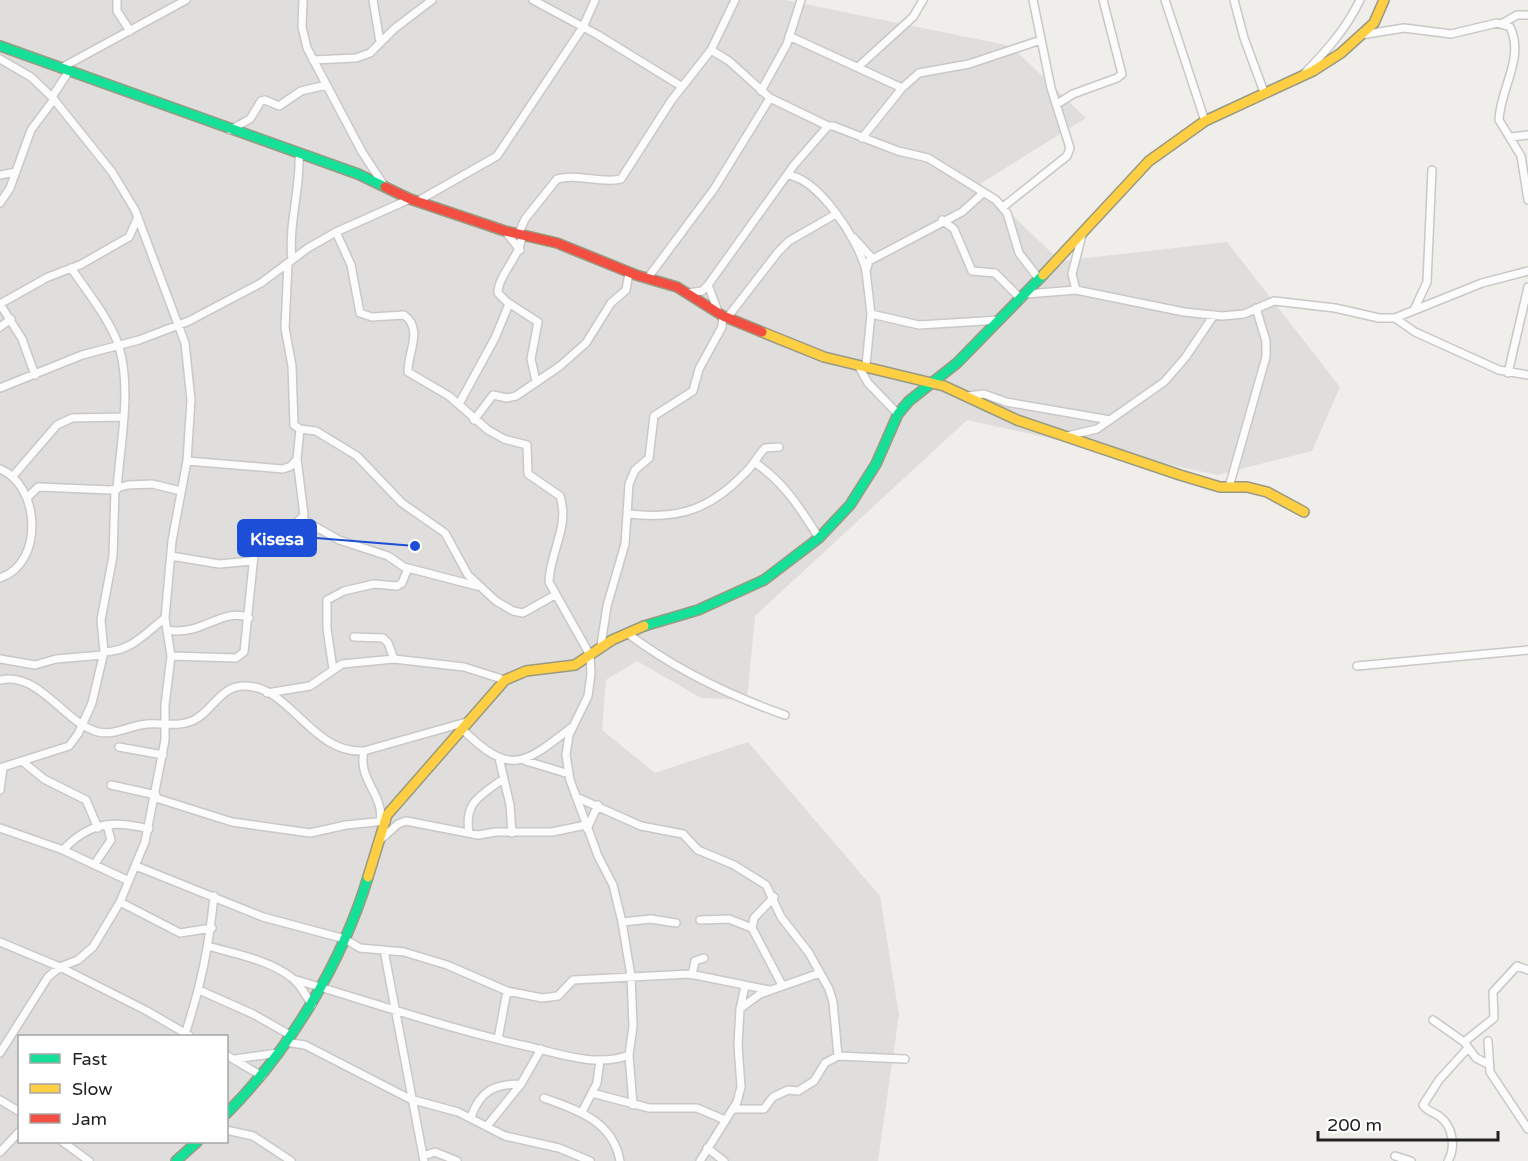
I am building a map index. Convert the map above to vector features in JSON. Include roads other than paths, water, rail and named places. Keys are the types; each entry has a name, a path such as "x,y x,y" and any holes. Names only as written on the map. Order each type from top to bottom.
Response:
{"street":[{"path":"117,0 117,11 130,31"},
{"path":"0,203 16,172 31,130 53,98 65,70 186,0"},
{"path":"303,0 302,34 313,60 369,164 389,189 394,206"},
{"path":"373,0 380,42"},
{"path":"313,60 362,56 370,53 380,42 432,0"},
{"path":"533,0 681,86"},
{"path":"0,388 82,355 180,325 261,283 336,232 394,206 414,200 496,156 583,27 595,0"},
{"path":"536,381 531,359 538,322 501,298 498,288 520,250 520,235 525,219 557,179 581,176 614,181 621,179 681,86 711,50 735,0"},
{"path":"762,91 789,36 801,0"},
{"path":"858,67 913,16 923,0"},
{"path":"1003,207 1070,153 1070,144 1051,88 1033,0"},
{"path":"1057,104 1073,94 1117,78 1122,74 1103,0"},
{"path":"1166,0 1205,121"},
{"path":"1234,0 1244,38 1264,92"},
{"path":"1303,75 1333,43 1350,20 1360,0"},
{"path":"111,785 156,796 232,822 310,834 383,821 505,680 526,671 575,665 590,656 601,645 627,633 698,610 764,580 819,538 850,505 870,474 898,414 909,401 957,363 1024,297 1149,162 1205,121 1303,75 1341,53 1378,15 1383,0"},
{"path":"1361,34 1404,28 1451,34 1484,24 1503,23 1517,15 1528,15"},
{"path":"1503,23 1510,27 1515,44 1510,83 1499,120 1521,156 1528,200"},
{"path":"789,36 902,88"},
{"path":"862,138 902,88 919,73 969,64 1041,40"},
{"path":"0,46 358,174 414,200 505,231 557,243 629,273 687,293 725,319 824,357 933,382 1017,420 1148,465 1229,487 1247,487 1267,492 1304,512"},
{"path":"711,50 729,62 770,98 828,126 838,127 898,152 928,158 983,193 1003,207 1010,220 1019,253 1040,279"},
{"path":"0,59 31,77 53,98 112,172 138,217 147,236 152,261 180,325 188,358 191,400 187,461 171,556 165,618 171,656 163,755 148,829 136,866 120,902 93,947 78,960 60,967 48,977 0,1053"},
{"path":"230,130 250,119 261,101 265,100 279,106 301,91 326,85"},
{"path":"647,279 714,189 770,98"},
{"path":"687,293 702,291 708,285 794,165 828,126"},
{"path":"1511,137 1528,135"},
{"path":"299,153 299,184 290,232 285,328 292,366 293,422 300,429 316,431 343,446 366,465 402,503 439,527 450,541 468,576 477,586 518,613 528,611 555,595"},
{"path":"358,174 369,164"},
{"path":"794,165 797,176 823,198 872,258"},
{"path":"1408,327 1412,311 1427,282 1432,170"},
{"path":"0,175 16,172"},
{"path":"787,175 797,176"},
{"path":"866,271 872,258 923,233 942,220 962,212 983,193"},
{"path":"601,645 607,606 625,544 629,514 629,484 635,470 649,458 654,416 693,391 699,369 725,319 778,252 789,241 836,214"},
{"path":"35,375 11,319 0,304 48,277 80,265 129,237 138,217"},
{"path":"942,220 954,229 972,271 995,273 1024,297 1076,290 1184,312 1214,315 1236,315 1274,301 1335,308 1379,318 1395,318 1482,283 1528,271"},
{"path":"505,231 520,250"},
{"path":"848,231 866,271 871,314 862,365 868,383 898,414"},
{"path":"336,232 351,265 360,313 366,316 397,314 408,317 411,322 414,346 408,372 459,404 474,420 498,436 527,445 528,474 560,496 564,517 549,569 549,582 590,656 591,674 588,696 567,743 569,774 586,827 613,885 622,922 631,976 633,1026 629,1055 633,1105"},
{"path":"1076,290 1072,274 1082,235"},
{"path":"76,276 80,265"},
{"path":"0,790 1,768 64,748 78,734 93,697 103,653 102,620 113,555 116,490 123,446 124,392 118,345 71,268"},
{"path":"474,420 493,395 507,398 516,396 560,366 586,343 611,303 626,290 629,273"},
{"path":"708,285 725,319"},
{"path":"1508,373 1528,287"},
{"path":"459,404 492,344 509,304"},
{"path":"1229,487 1266,357 1266,341 1256,309"},
{"path":"871,314 919,325 1000,320"},
{"path":"1067,436 1088,433 1110,420 1174,373 1214,315"},
{"path":"1395,318 1408,327 1508,373 1528,375"},
{"path":"0,327 11,319"},
{"path":"967,396 975,393 984,394 1006,402 1110,420"},
{"path":"13,476 57,425 72,418 122,417"},
{"path":"171,656 236,658 244,652 247,645 252,561 258,541 302,519 304,509 297,459 300,429"},
{"path":"629,514 659,517 689,511 721,493 754,462 765,448 779,447"},
{"path":"187,461 283,469 291,466 297,459"},
{"path":"754,462 777,478 819,538"},
{"path":"0,469 22,484 31,521 29,546 16,566 0,578"},
{"path":"22,484 38,487 116,490 128,485 152,484 181,491"},
{"path":"27,498 38,487"},
{"path":"302,519 339,540 388,556 408,568 477,586"},
{"path":"171,556 219,564 252,561"},
{"path":"333,669 327,629 327,600 344,591 374,584 397,586 402,583 408,568"},
{"path":"167,630 185,633 235,614 249,618"},
{"path":"0,659 35,665 56,659 124,650 165,618"},
{"path":"627,633 654,653 693,676 745,701 785,715"},
{"path":"354,637 383,638 388,643 394,659"},
{"path":"1357,666 1528,650"},
{"path":"267,693 310,686 342,664 394,659 464,668 505,680"},
{"path":"0,680 19,680 82,724 94,730 108,732 144,724 165,726 193,721 220,695 236,687 244,686 267,693 341,750 364,752 471,721"},
{"path":"523,760 531,758 573,727"},
{"path":"78,734 94,730"},
{"path":"464,730 479,746 500,758 547,765 569,774"},
{"path":"119,747 163,755"},
{"path":"228,1112 262,1076 312,1005 345,939 380,840 383,821 381,806 364,777 364,752"},
{"path":"500,758 510,805 512,833"},
{"path":"22,761 44,779 86,800 98,828"},
{"path":"469,833 467,815 469,808 503,779"},
{"path":"576,797 641,826 683,834 698,850 734,865 760,880 774,897 781,917 809,953 833,1002 838,1056"},
{"path":"586,827 598,806"},
{"path":"380,840 398,824 406,821 469,833 552,832 586,827"},
{"path":"63,850 80,834 107,825 126,823 148,829"},
{"path":"94,865 111,840 107,825"},
{"path":"0,828 63,850 129,881"},
{"path":"136,866 263,917 345,939 370,951 384,950 425,957 507,991 552,998 562,993 573,980 692,975 769,990"},
{"path":"0,942 60,967 147,1011 188,1035 212,928 214,896"},
{"path":"743,923 754,918 774,897"},
{"path":"120,902 180,933 212,928"},
{"path":"752,928 754,918"},
{"path":"622,922 651,919 676,923"},
{"path":"700,920 729,919 752,928 782,985"},
{"path":"208,946 260,962 293,979 395,1012 498,1039 600,1060 629,1055"},
{"path":"384,950 415,1101 423,1159 435,1152 457,1161"},
{"path":"692,975 695,961 704,958"},
{"path":"1448,1161 1454,1145 1449,1128 1442,1119 1423,1108 1423,1104 1466,1045 1494,1018 1492,998 1497,987 1516,966 1528,970"},
{"path":"740,1009 750,999 769,990 820,973"},
{"path":"293,979 312,1005"},
{"path":"700,1161 722,1119 735,1109 741,1088 738,1045 740,1009 745,986"},
{"path":"199,990 253,1014 299,1043 415,1101 471,1117 516,1141 571,1153 590,1161"},
{"path":"498,1039 507,991"},
{"path":"1433,1020 1466,1045 1476,1058 1488,1064"},
{"path":"290,1036 299,1043"},
{"path":"1488,1041 1488,1064 1493,1078 1528,1129"},
{"path":"487,1126 521,1084 541,1049"},
{"path":"235,1059 278,1053"},
{"path":"228,1056 262,1076"},
{"path":"735,1109 764,1109 772,1097 808,1085 818,1077 825,1063 838,1056 904,1059"},
{"path":"582,1112 599,1077 600,1060"},
{"path":"458,1112 475,1104 493,1087 521,1084"},
{"path":"592,1093 633,1105 656,1108 690,1107 722,1119"},
{"path":"544,1098 582,1112 609,1134 618,1160"},
{"path":"0,1100 18,1111"},
{"path":"471,1117 475,1104"},
{"path":"228,1130 253,1136 286,1159"},
{"path":"0,1152 18,1133"},
{"path":"64,1143 89,1161"},
{"path":"176,1161 196,1143"},
{"path":"707,1148 724,1161"},
{"path":"565,1161 571,1153"},
{"path":"1395,1156 1412,1161"}],"place":[{"name":"Kisesa","path":"415,546"}]}
